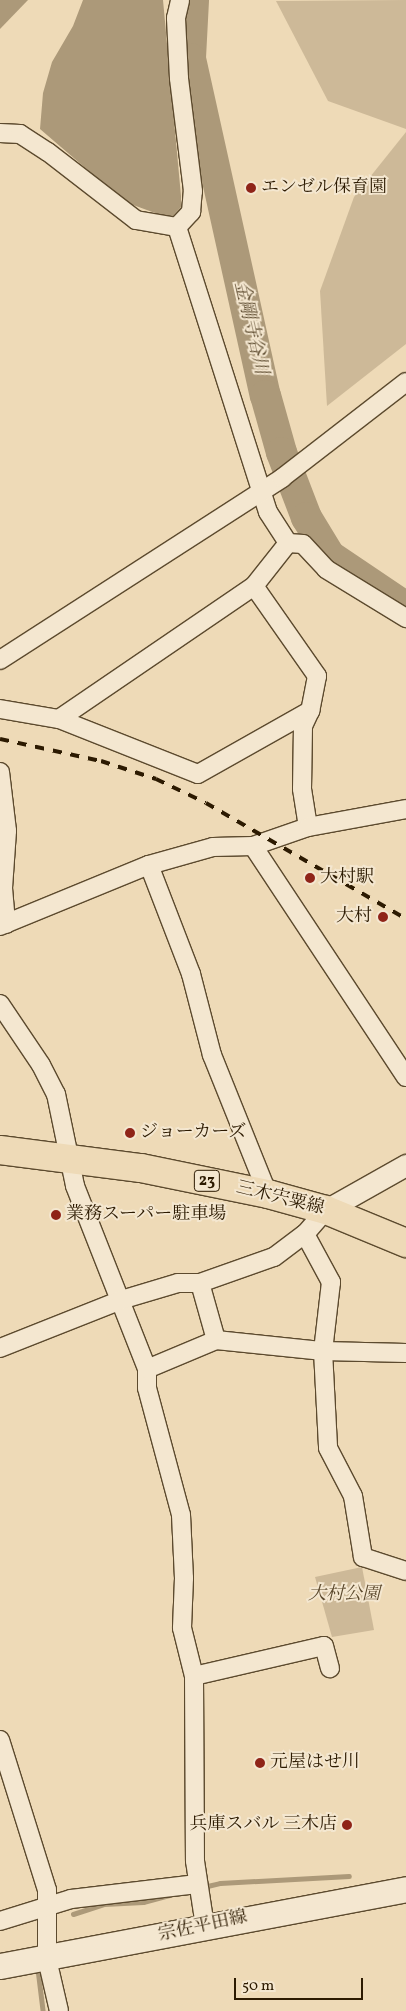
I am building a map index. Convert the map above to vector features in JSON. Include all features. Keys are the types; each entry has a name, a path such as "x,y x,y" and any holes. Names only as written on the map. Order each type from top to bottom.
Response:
{"main road":[{"name":"三木宍粟線","path":"0,1150 140,1168 268,1194 326,1210 406,1243"},
{"name":"宗佐平田線","path":"0,1966 47,1959 205,1926 406,1889"}],"street":[{"path":"177,227 191,212 193,191 179,78 176,18 180,0"},
{"path":"0,133 20,134 48,152 136,220 177,227"},
{"path":"177,227 264,490 268,512 288,543"},
{"path":"0,660 264,490 406,382"},
{"path":"59,720 254,586 288,543"},
{"path":"288,543 303,544 326,570 406,618"},
{"path":"254,586 316,676 310,711 303,726 302,789 308,827"},
{"path":"0,709 59,720 198,774 310,711"},
{"path":"0,772 7,831 3,888 3,925 149,865 213,847 253,846 308,827 406,809"},
{"path":"253,846 406,1078"},
{"path":"149,865 192,974 212,1055 268,1194"},
{"path":"0,1004 42,1065 56,1094 75,1186 147,1368 147,1388 181,1515 184,1578 182,1628 194,1676 197,1884 205,1926"},
{"path":"0,1348 121,1300 178,1283 200,1283 274,1257 305,1234 326,1210 406,1165"},
{"path":"305,1234 331,1282 323,1351 328,1448 353,1496 363,1556 406,1571"},
{"path":"200,1283 216,1340"},
{"path":"147,1368 216,1340 323,1351 406,1354"},
{"path":"194,1676 324,1646 330,1668"},
{"path":"0,1740 47,1890 47,1959 59,2011"},
{"path":"5,1913 47,1906 71,1899 197,1884"}],"green space":[{"path":"406,0 406,129 328,101 276,1"},
{"path":"406,132 406,344 327,406 320,291 354,197"},
{"name":"大村公園","path":"362,1567 374,1630 332,1637 315,1577"}],"shaded area":[{"path":"0,0 28,0 0,29"},
{"path":"83,0 163,0 181,196 181,207 172,217 166,217 125,202 40,129 43,93 52,62 73,26"}],"waterway":[{"name":"金剛寺谷川","path":"193,0 190,58 265,395 281,452 306,517 329,555 406,607"},
{"path":"203,1887 220,1883 349,1876"},
{"path":"73,1914 104,1904 143,1902 170,1895"},
{"path":"38,1973 43,2011"}],"railway":[{"path":"0,739 101,761 156,779 206,803 406,919"}],"place":[{"name":"エンゼル保育園","path":"251,188"},
{"name":"大村駅","path":"310,878"},
{"name":"大村","path":"383,917"},
{"name":"ジョーカーズ","path":"130,1133"},
{"name":"業務スーパー駐車場","path":"56,1215"},
{"name":"元屋はせ川","path":"260,1763"},
{"name":"兵庫スバル 三木店","path":"347,1825"}]}
